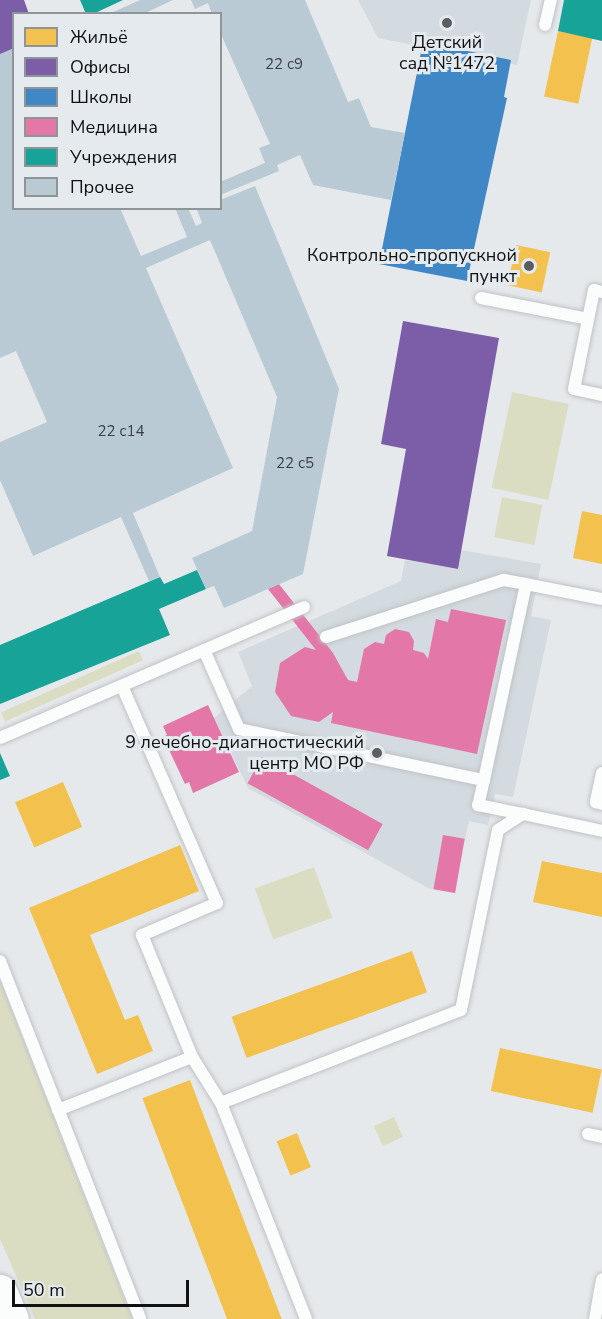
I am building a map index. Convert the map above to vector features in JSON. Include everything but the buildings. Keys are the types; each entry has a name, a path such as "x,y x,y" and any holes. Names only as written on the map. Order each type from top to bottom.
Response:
{"main road":[{"path":"0,1291 12,1319"}],"lane":[{"path":"545,25 550,0"},
{"path":"602,292 594,290 574,389 602,395"},
{"path":"481,298 588,320"},
{"path":"326,637 504,580 602,599"},
{"path":"526,584 478,805 602,831"},
{"path":"0,738 304,607"},
{"path":"204,651 239,729 484,780"},
{"path":"122,686 217,903 142,935 192,1057 221,1103 306,1319"},
{"path":"602,773 596,802 602,804"},
{"path":"221,1103 461,1010 498,830 523,814"},
{"path":"0,961 140,1319"},
{"path":"58,1110 192,1057"},
{"path":"588,1134 602,1137"},
{"path":"595,1319 602,1280"}],"shaded area":[{"name":"Детский сад №1472","path":"358,0 531,0 517,65 378,38"},
{"name":"9 лечебно-диагностический центр МО РФ","path":"461,550 541,564 531,616 551,620 513,797 495,794 488,825 469,821 454,893 428,888 248,788 214,718 252,686 238,652 401,581 405,560 458,569"}],"green space":[{"path":"512,392 569,404 548,500 492,488"},
{"path":"502,497 542,505 534,545 494,537"},
{"path":"139,651 143,660 5,722 1,712"},
{"path":"314,867 332,918 273,939 255,889"},
{"path":"0,980 132,1319 35,1319 0,1239"},
{"path":"394,1117 403,1137 383,1146 374,1126"}],"place":[{"name":"Детский сад №1472","path":"447,23"},
{"name":"Контрольно-пропускной пункт","path":"529,266"},
{"name":"9 лечебно-диагностический центр МО РФ","path":"377,753"}]}
